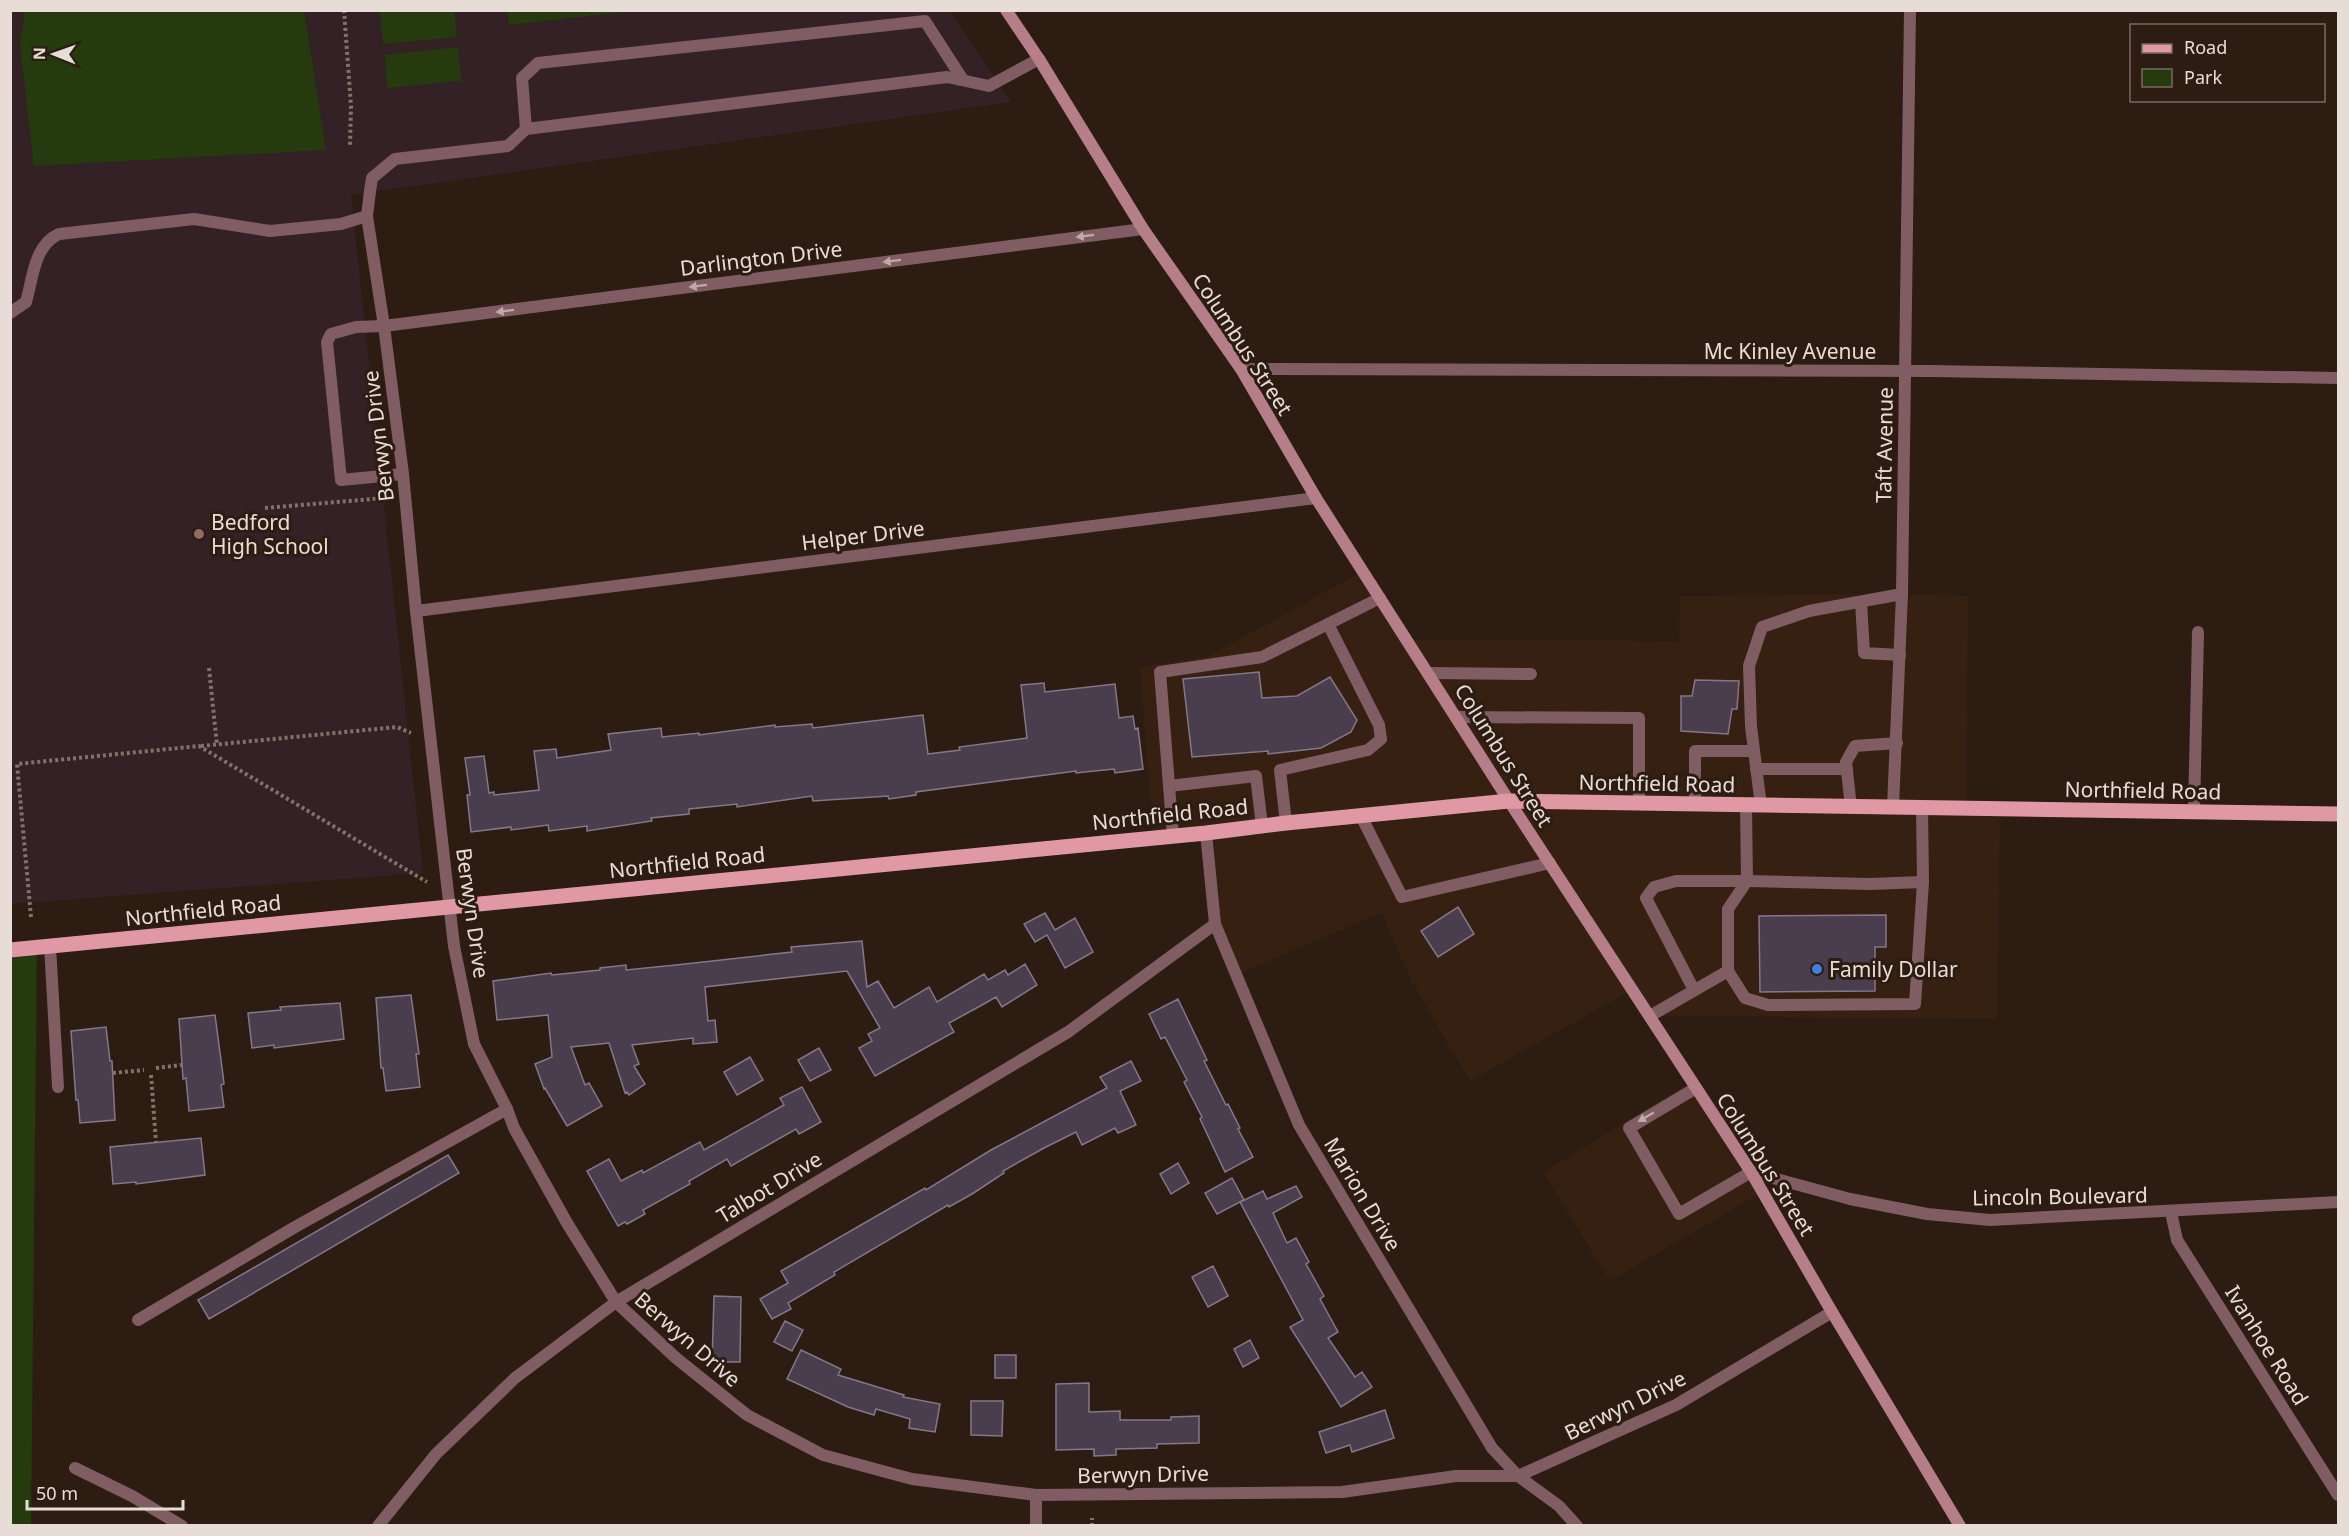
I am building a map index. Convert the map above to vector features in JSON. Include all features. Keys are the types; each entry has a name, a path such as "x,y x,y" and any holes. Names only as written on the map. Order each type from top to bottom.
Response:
{"main road":[{"name":"Northfield Road","path":"10,950 1206,833 1509,801 2338,814"}],"street":[{"name":"Columbus Street","path":"1006,10 1039,59 1143,229 1240,369 1316,498 1509,801 1751,1172 1960,1526"},
{"name":"Taft Avenue","path":"1893,807 1902,594 1910,10"},
{"path":"963,80 925,21 538,63 522,78 526,129 947,77 989,86 1039,59"},
{"name":"Berwyn Drive","path":"526,129 508,146 395,159 372,178 367,216 403,474 454,946 474,1044 507,1109 514,1128 616,1302 675,1358 747,1415 823,1455 912,1479 1036,1495 1342,1492 1455,1476 1518,1476 1676,1405 1832,1312"},
{"path":"10,313 27,302 42,246 51,237 59,234 194,219 270,231 340,224 367,216"},
{"name":"Darlington Drive","path":"403,474 340,480 327,342 331,334 356,327 384,326 1143,229"},
{"name":"Mc Kinley Avenue","path":"1240,369 1904,371 2338,378"},
{"name":"Helper Drive","path":"416,611 1316,498"},
{"path":"1902,594 1809,611 1762,627 1749,666 1751,726 1756,769 1746,881 1728,909 1728,970 1745,998 1768,1005 1915,1004 1923,882 1922,808"},
{"path":"1173,836 1160,672 1262,657 1380,598"},
{"path":"1862,602 1864,654 1900,655"},
{"path":"1286,823 1280,770 1368,750 1381,739 1378,725 1328,624"},
{"path":"2194,812 2199,632"},
{"path":"1428,673 1531,674"},
{"path":"1457,717 1639,718 1639,803"},
{"path":"1851,807 1846,762 1855,746 1897,743"},
{"path":"1695,804 1695,751 1754,751"},
{"path":"1756,769 1847,769"},
{"path":"1169,786 1256,776 1262,826"},
{"path":"1361,816 1402,897 1550,863"},
{"name":"Marion Drive","path":"1206,833 1215,924 1299,1125 1492,1448 1518,1476 1558,1506 1577,1526"},
{"path":"1694,990 1646,898 1654,886 1676,881 1869,884 1923,882"},
{"name":"Talbot Drive","path":"378,1526 436,1454 515,1378 616,1302 1068,1032 1215,924"},
{"path":"50,946 58,1087"},
{"path":"1650,1016 1728,970"},
{"path":"1696,1088 1629,1128 1679,1214 1751,1172"},
{"path":"138,1320 295,1227 507,1109"},
{"name":"Lincoln Boulevard","path":"1751,1172 1850,1199 1927,1214 1990,1220 2338,1202"},
{"name":"Ivanhoe Road","path":"2171,1212 2177,1240 2338,1495"},
{"path":"75,1468 182,1526"},
{"path":"1036,1495 1036,1526"}],"path":[{"path":"344,10 351,106 350,146"},
{"path":"265,508 383,498"},
{"path":"208,668 216,745"},
{"path":"10,765 397,727 411,733"},
{"path":"200,746 427,882"},
{"path":"17,764 31,917"},
{"path":"156,1068 182,1065"},
{"path":"113,1073 144,1070"},
{"path":"151,1075 156,1142"},
{"path":"1092,1518 1092,1526"}],"shaded area":[{"name":"Bedford High School","path":"11,11 950,11 1011,102 351,195 423,873 11,904"},
{"path":"1363,571 1407,639 1679,641 1680,596 1902,594 1968,596 1966,808 2000,809 1997,1019 1650,1016 1632,990 1470,1081 1411,981 1382,913 1236,975 1215,924 1206,833 1153,838 1140,667 1208,656"},
{"path":"1692,1081 1763,1192 1610,1281 1543,1172"}],"green space":[{"path":"507,10 632,10 632,11 509,25"},
{"path":"25,11 304,11 326,150 34,166 20,46"},
{"path":"380,11 454,11 457,37 383,44"},
{"path":"458,47 461,81 387,88 385,55"},
{"path":"37,948 31,1525 11,1526 10,950"}],"building":[{"path":"1259,672 1262,698 1297,696 1330,677 1357,720 1351,732 1321,748 1268,754 1268,751 1192,757 1183,679"},
{"path":"1695,680 1739,681 1737,709 1732,709 1728,734 1681,731 1681,696 1692,696"},
{"path":"1044,683 1045,692 1115,684 1119,718 1133,716 1135,729 1138,728 1143,769 1115,773 1114,769 1076,773 1076,771 916,792 916,795 889,799 888,796 813,801 812,796 737,807 737,804 689,809 689,814 651,818 652,821 587,831 587,826 549,831 548,825 471,832 467,795 470,795 465,758 484,756 489,793 494,792 494,795 539,790 534,751 556,749 557,758 611,750 608,734 661,728 662,737 699,733 699,735 775,725 775,727 812,724 813,728 923,715 928,754 960,750 959,747 1027,738 1021,685"},
{"path":"1458,907 1474,934 1438,957 1421,931"},
{"path":"1045,913 1055,930 1075,918 1093,952 1065,968 1047,935 1035,942 1024,924"},
{"name":"Family Dollar","path":"1886,915 1886,947 1875,947 1875,991 1760,992 1759,916"},
{"path":"862,941 867,987 878,981 894,1008 929,987 937,1002 984,974 988,980 1005,970 1008,975 1025,964 1037,985 1002,1007 996,997 949,1023 954,1032 875,1076 859,1048 872,1041 868,1034 880,1028 847,971 705,987 708,1021 715,1020 717,1042 693,1044 693,1038 632,1045 639,1064 634,1066 645,1084 629,1095 625,1093 609,1043 571,1047 585,1085 589,1083 602,1106 567,1126 544,1089 535,1064 552,1057 548,1015 497,1020 493,981 551,973 552,975 600,970 600,968 626,965 626,970 676,965 792,952 791,947"},
{"path":"411,995 419,1054 416,1054 420,1087 386,1091 383,1068 381,1068 376,998"},
{"path":"1178,999 1207,1060 1204,1061 1226,1105 1228,1104 1253,1157 1225,1172 1200,1119 1202,1117 1184,1082 1187,1080 1165,1037 1161,1039 1149,1014"},
{"path":"340,1003 344,1039 274,1048 274,1045 252,1048 248,1013 281,1010 280,1007"},
{"path":"215,1015 224,1084 221,1085 224,1107 189,1111 186,1078 183,1079 179,1019"},
{"path":"106,1027 110,1061 112,1061 115,1120 80,1123 71,1031"},
{"path":"819,1048 831,1070 810,1081 798,1060"},
{"path":"750,1057 763,1080 737,1095 724,1072"},
{"path":"1131,1061 1141,1081 1120,1091 1136,1125 1118,1133 1115,1128 1082,1145 1076,1132 1044,1148 1003,1171 1004,1173 972,1194 949,1207 948,1205 834,1272 835,1275 788,1303 791,1309 772,1319 760,1299 788,1283 781,1271 925,1188 926,1190 991,1150 1107,1088 1100,1077"},
{"path":"802,1087 821,1122 799,1134 796,1129 731,1166 727,1159 689,1181 690,1184 643,1210 645,1214 627,1224 625,1222 618,1226 587,1171 609,1159 621,1181 642,1170 643,1173 700,1142 704,1150 784,1105 780,1098"},
{"path":"201,1138 205,1175 136,1184 136,1182 113,1184 110,1147"},
{"path":"448,1155 459,1173 209,1319 198,1300"},
{"path":"1178,1163 1189,1183 1171,1194 1160,1174"},
{"path":"1232,1178 1244,1200 1217,1214 1205,1193"},
{"path":"1296,1186 1302,1197 1273,1213 1287,1243 1296,1238 1309,1262 1306,1264 1324,1296 1320,1299 1338,1332 1328,1338 1355,1377 1362,1372 1372,1387 1341,1407 1290,1327 1303,1320 1240,1202 1263,1191 1267,1199"},
{"path":"1213,1266 1228,1296 1208,1307 1192,1277"},
{"path":"714,1296 741,1297 740,1362 712,1362"},
{"path":"785,1321 803,1330 792,1351 774,1342"},
{"path":"1250,1340 1259,1358 1243,1367 1234,1349"},
{"path":"801,1350 841,1369 838,1375 904,1395 903,1397 940,1404 935,1432 909,1428 910,1419 876,1409 874,1415 848,1407 787,1379"},
{"path":"995,1355 1016,1355 1016,1378 995,1378"},
{"path":"1089,1383 1089,1412 1120,1411 1120,1420 1171,1420 1171,1417 1199,1416 1199,1443 1157,1444 1157,1448 1116,1449 1116,1455 1094,1456 1094,1449 1056,1450 1056,1384"},
{"path":"971,1401 1003,1401 1002,1436 971,1435"},
{"path":"1385,1410 1394,1438 1352,1452 1350,1445 1326,1453 1319,1432"}],"place":[{"name":"Bedford High School","path":"199,534"},
{"name":"Family Dollar","path":"1817,969"}]}
